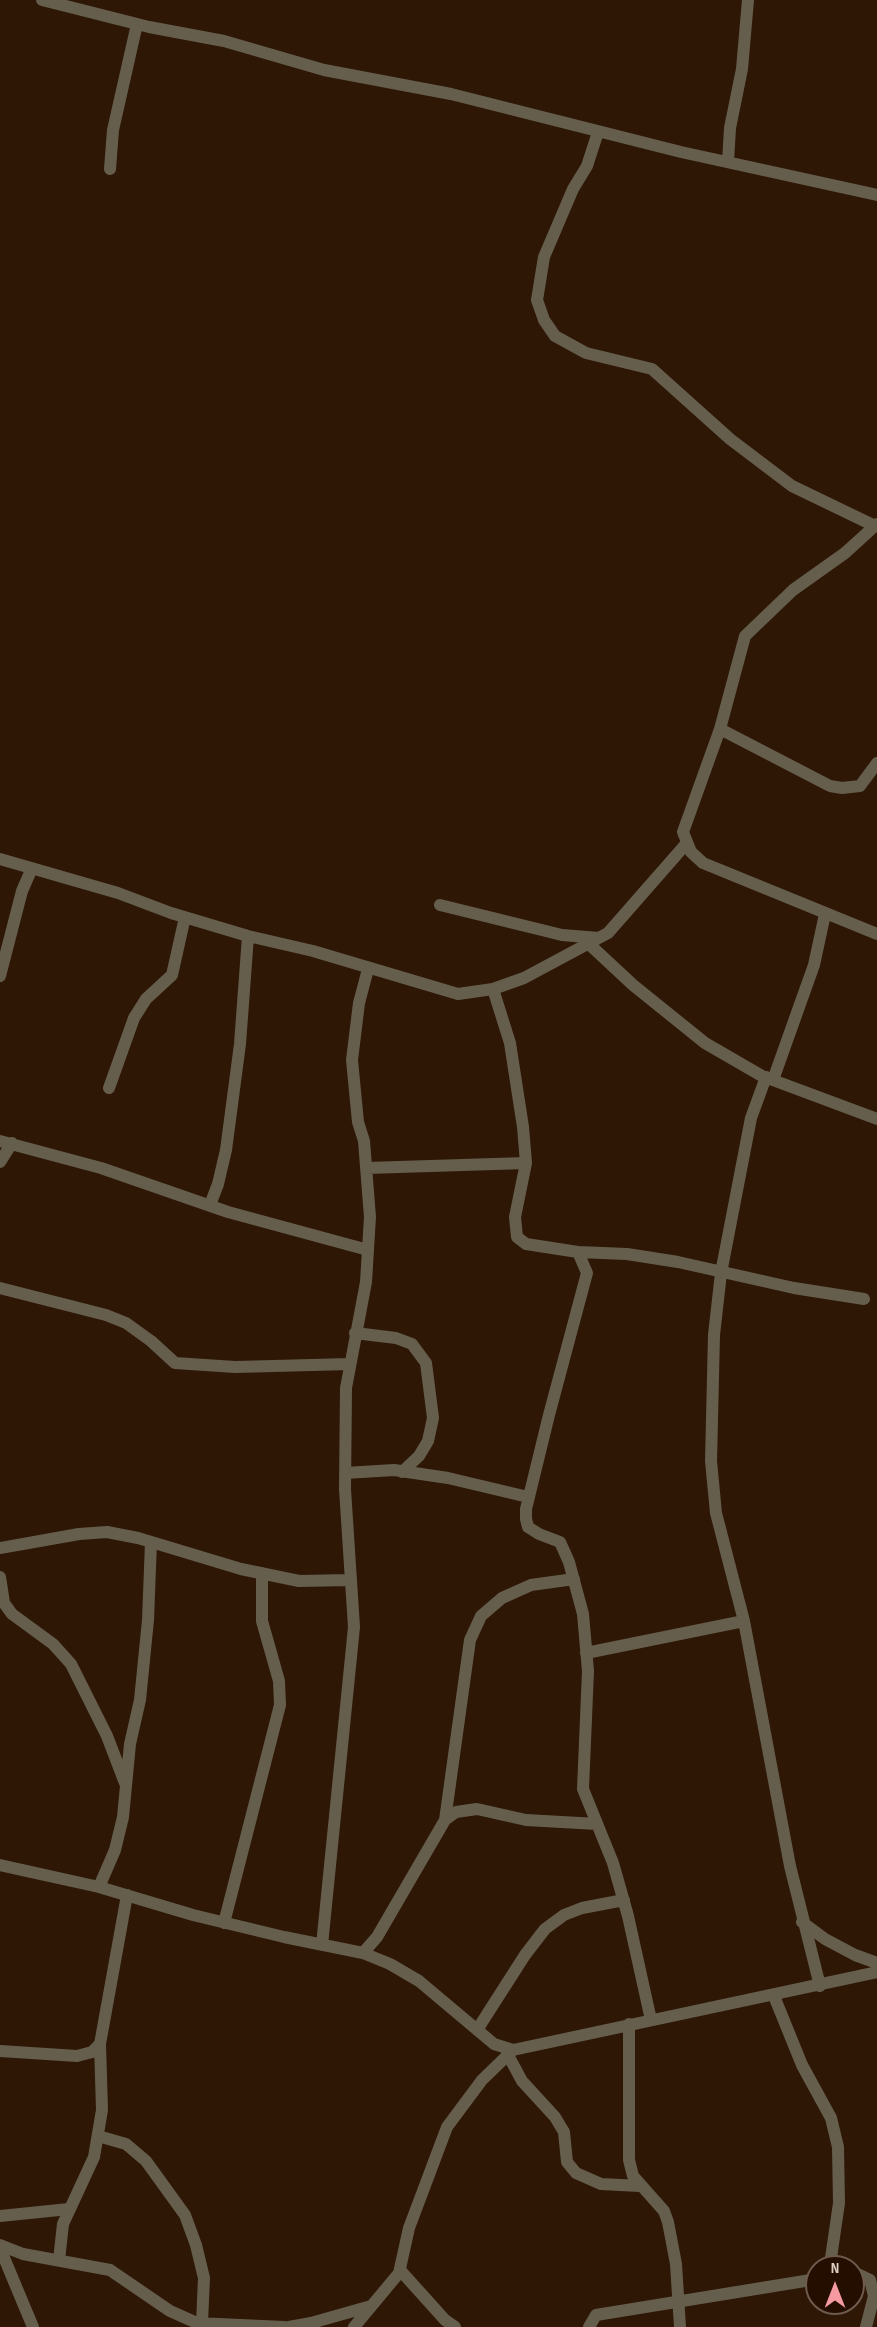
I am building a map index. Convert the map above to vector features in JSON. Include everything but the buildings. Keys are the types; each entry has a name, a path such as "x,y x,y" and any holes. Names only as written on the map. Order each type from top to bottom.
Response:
{"street":[{"path":"42,0 137,24 224,41 324,70 451,94 598,132 877,195"},
{"path":"728,162 730,128 742,69 748,0"},
{"path":"110,169 113,130 137,24"},
{"path":"598,132 587,166 573,189 544,257 537,300 544,320 555,336 586,353 652,369 730,439 792,486 876,525 845,553 793,590 745,636 720,729 683,832 686,844 703,863 877,934"},
{"path":"720,729 830,786 842,788 860,786 877,763"},
{"path":"0,859 118,893 248,936 313,951 458,994 493,989 532,974 608,933 686,844"},
{"path":"0,976 22,891 32,868"},
{"path":"440,905 594,941 633,985 705,1044 770,1079 877,1119"},
{"path":"820,1986 802,1922 744,1621 716,1513 711,1461 714,1335 721,1273 752,1118 770,1079 814,965 825,914"},
{"path":"109,1088 134,1018 146,999 172,975 185,917"},
{"path":"210,1205 218,1184 230,1124 240,1044 248,936"},
{"path":"322,1945 354,1627 345,1473 346,1388 366,1281 370,1217 367,1168 364,1142 358,1122 352,1060 359,1003 368,969"},
{"path":"493,989 510,1043 523,1127 526,1163 515,1217 517,1237 526,1244 578,1252 627,1254 864,1299"},
{"path":"0,1161 6,1142 101,1168 210,1205 368,1250"},
{"path":"367,1168 526,1163"},
{"path":"578,1252 587,1272 526,1509 528,1527 560,1542 574,1579 583,1614 587,1711 583,1789 613,1863 624,1900 651,2020"},
{"path":"0,1288 106,1315 126,1323 151,1341 175,1364 235,1367 350,1364"},
{"path":"356,1333 396,1338 412,1344 426,1363 433,1418 428,1441 419,1456 402,1472"},
{"path":"345,1473 402,1472 448,1478 528,1497"},
{"path":"0,1548 79,1534 107,1532 299,1581 350,1580"},
{"path":"99,1887 115,1850 123,1817 130,1744 140,1700 146,1643 151,1542"},
{"path":"224,1923 280,1704 279,1681 262,1621 262,1573"},
{"path":"0,1577 4,1603 12,1614 53,1644 71,1664 107,1736 126,1786"},
{"path":"363,1953 376,1938 445,1820 470,1640 481,1616 502,1598 531,1585 574,1579"},
{"path":"586,1653 744,1621"},
{"path":"445,1820 456,1812 477,1809 526,1820 597,1824"},
{"path":"0,1865 99,1887 224,1923 363,1953 390,1964 419,1981 494,2044 511,2052 522,2081 555,2116 564,2132 567,2162 576,2173 601,2184 640,2186"},
{"path":"58,2260 63,2224 94,2157 98,2136 102,2110 100,2044 127,1895"},
{"path":"477,2030 513,1973 545,1929 573,1912 624,1900"},
{"path":"802,1922 825,1939 855,1955 877,1963"},
{"path":"354,2327 400,2270 408,2228 447,2127 482,2080 511,2052 629,2024 774,1996 877,1972"},
{"path":"774,1996 802,2066 831,2118 836,2138 839,2203 831,2255"},
{"path":"629,2024 629,2160 633,2176 664,2211 668,2222 680,2303 680,2327"},
{"path":"0,2051 77,2056 92,2052 100,2044"},
{"path":"98,2136 126,2144 146,2161 185,2215 196,2245 204,2278 202,2324"},
{"path":"0,2216 69,2210"},
{"path":"0,2246 23,2254 110,2270 170,2310 202,2324 284,2327"},
{"path":"0,2246 33,2327"},
{"path":"400,2270 445,2320 455,2327"},
{"path":"865,2278 870,2280 874,2296 866,2327"},
{"path":"589,2327 596,2315 805,2281"},
{"path":"289,2327 311,2324 371,2306"}]}
